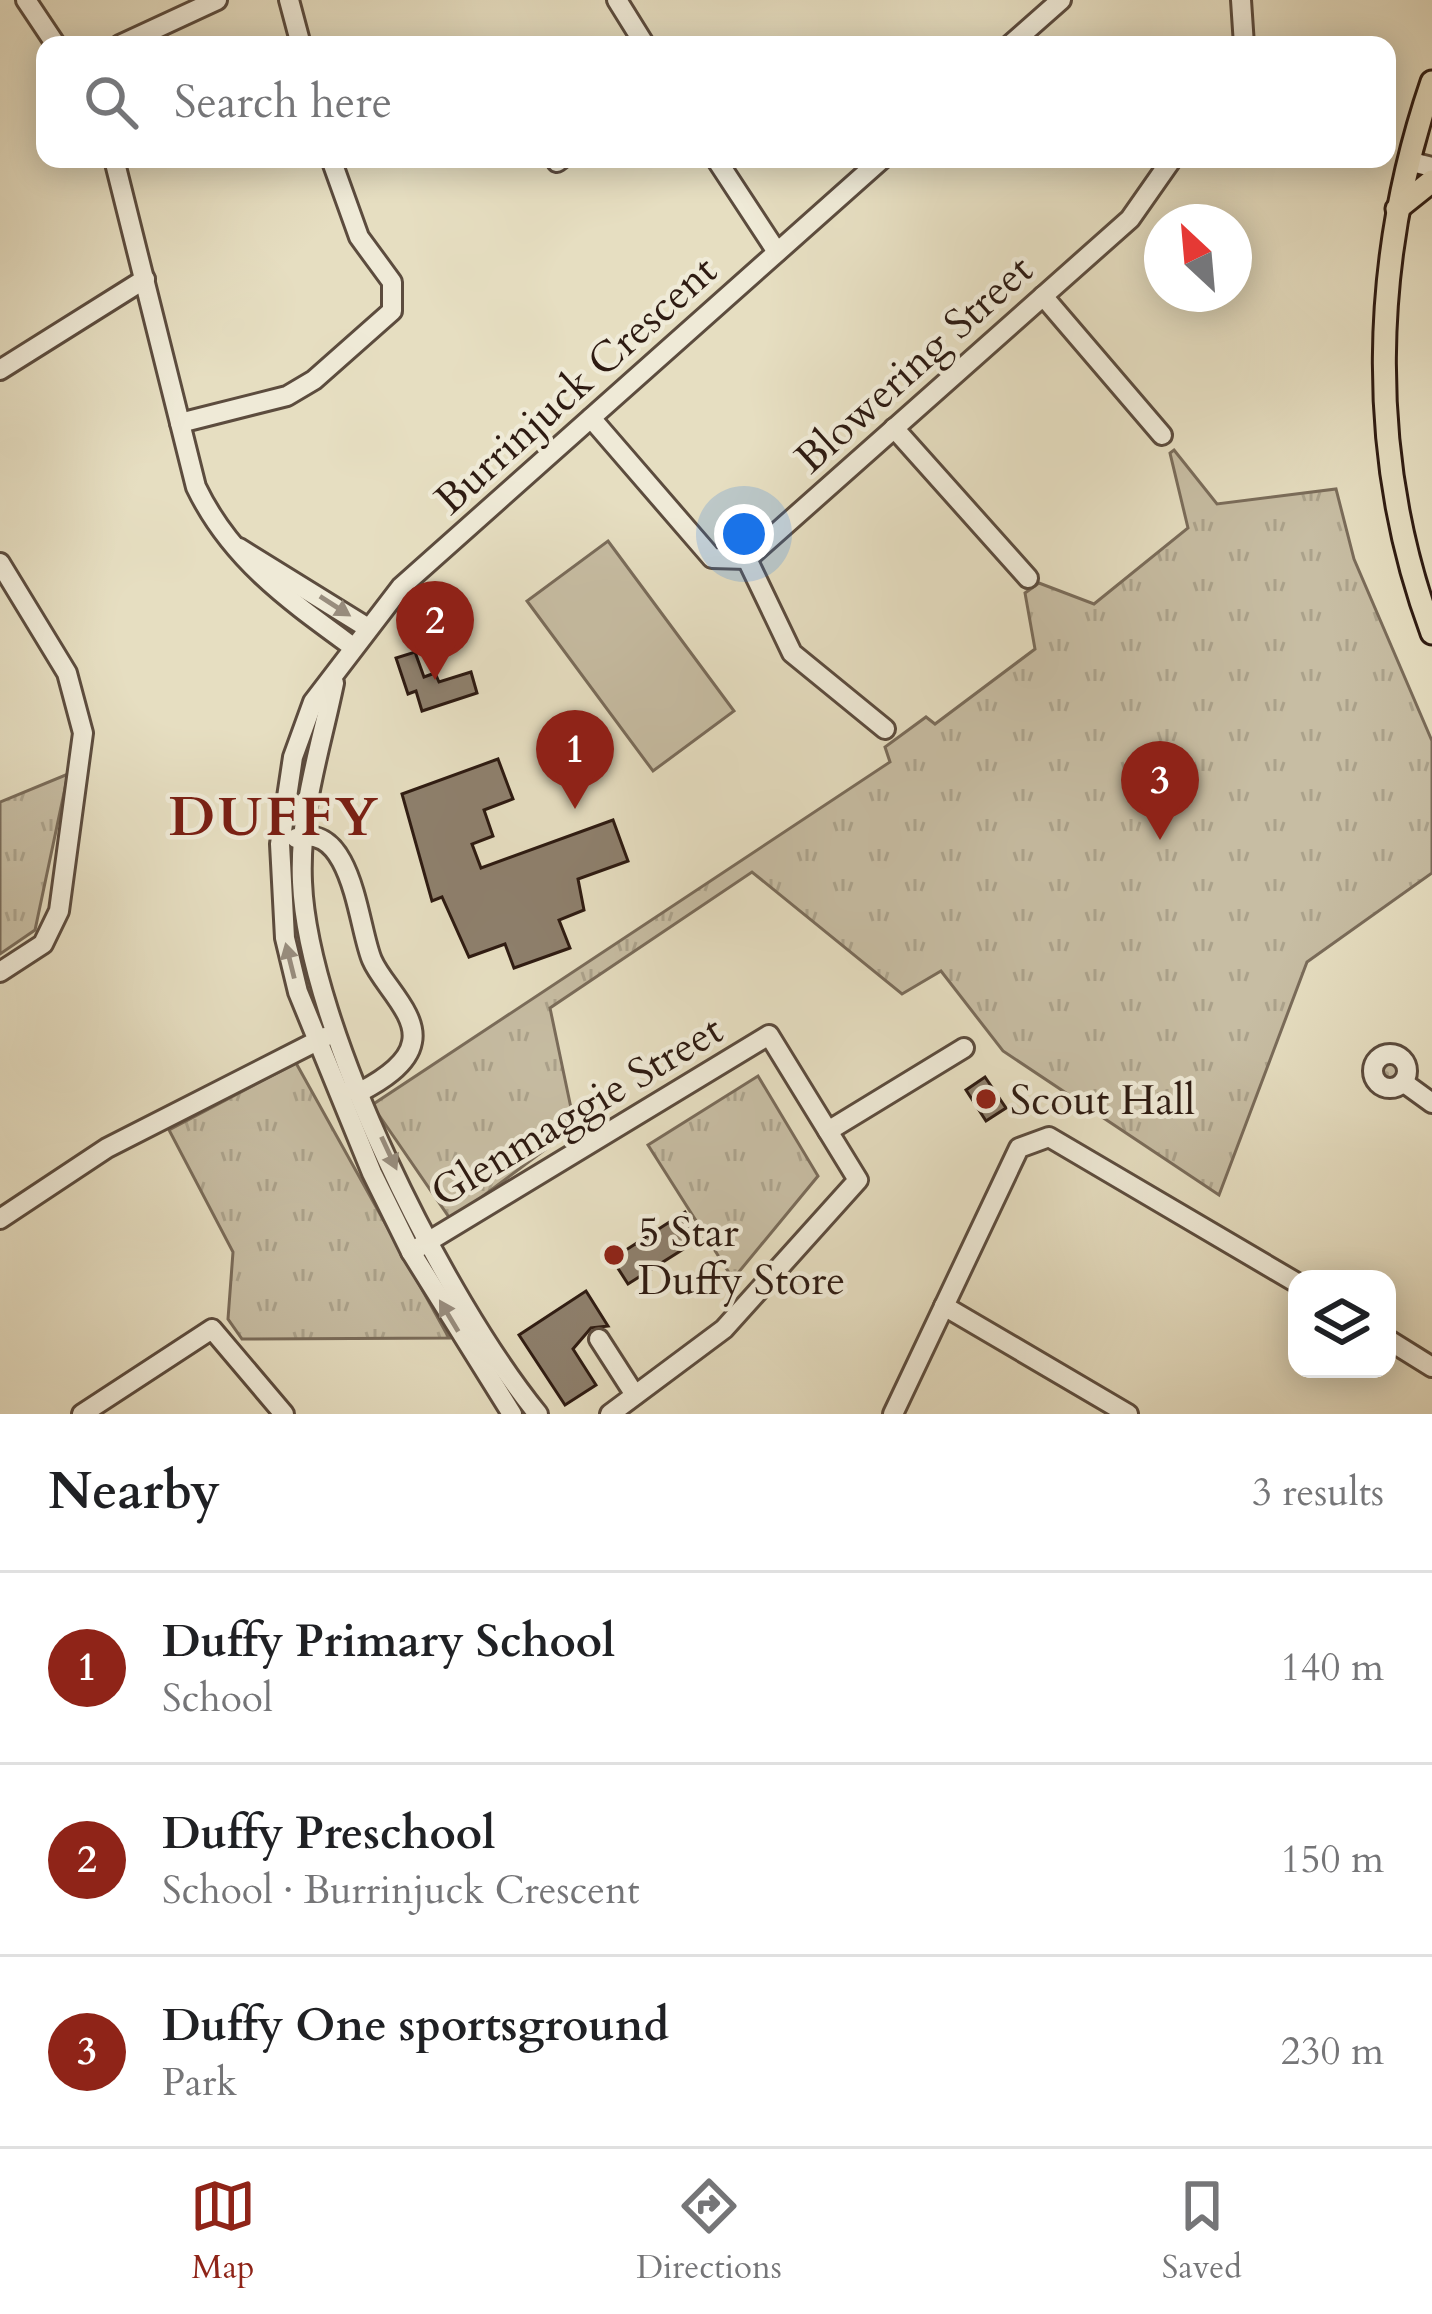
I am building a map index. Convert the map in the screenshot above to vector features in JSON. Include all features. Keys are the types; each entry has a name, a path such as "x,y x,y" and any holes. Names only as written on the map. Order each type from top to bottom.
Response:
{"main road":[{"path":"1432,82 1428,113 1397,208 1384,338 1388,432 1403,534 1432,634"},
{"path":"1397,208 1432,182"}],"street":[{"path":"26,0 50,36"},
{"path":"139,36 217,0"},
{"path":"290,0 299,36"},
{"path":"617,0 639,36"},
{"path":"1020,36 1061,0"},
{"path":"1241,0 1243,36"},
{"path":"1417,152 1432,167"},
{"path":"116,168 196,487 230,543 257,574 353,647"},
{"path":"180,423 287,396 314,380 392,311 392,282 358,237 334,168"},
{"path":"722,168 777,252"},
{"name":"Burrinjuck Crescent","path":"538,1414 487,1342 430,1240 360,1092 325,1037 285,938 280,844 292,757 313,702 401,586 872,168"},
{"name":"Blowering Street","path":"747,559 1130,219 1166,168"},
{"path":"0,370 145,280"},
{"path":"1043,296 1162,436"},
{"path":"591,418 712,558 747,559 792,653 885,729"},
{"path":"894,428 1028,578"},
{"path":"230,543 368,628"},
{"path":"0,563 6,587 67,673 83,733 59,910 43,944 0,972"},
{"name":"Burrinjuck Crescent","path":"335,678 305,793 302,879 335,1085 412,1252 512,1414"},
{"path":"280,844 304,835 338,856 351,878 369,954 411,1025 412,1043 400,1064 360,1092 335,1085"},
{"name":"Glenmaggie Street","path":"412,1252 769,1035 858,1180 724,1329 610,1414"},
{"path":"0,1219 107,1148 325,1037"},
{"path":"828,1131 964,1048"},
{"path":"1403,1082 1432,1103"},
{"path":"893,1414 1019,1148 1049,1137 1288,1278"},
{"path":"944,1306 1128,1414"},
{"path":"82,1414 216,1329 284,1414"},
{"path":"598,1339 635,1395"},
{"path":"1396,1345 1432,1367"}],"green space":[{"path":"1174,450 1217,504 1336,489 1354,559 1432,741 1432,873 1307,962 1219,1195 1003,1051 941,971 902,994 752,872 550,1008 575,1127 451,1220 372,1105 890,762 885,747 926,717 935,724 1035,649 1025,593 1039,583 1094,604 1188,528 1170,453"},
{"path":"608,541 734,711 653,771 527,601"},
{"path":"68,774 35,930 0,954 0,802"},
{"path":"1390,1055 1401,1060 1406,1071 1401,1082 1390,1087 1379,1082 1374,1071 1379,1060"},
{"path":"296,1063 449,1338 242,1339 228,1319 233,1252 169,1130"},
{"path":"758,1076 818,1176 733,1279 648,1145"}],"building":[{"path":"415,652 424,677 435,673 439,682 471,672 477,693 422,711 416,691 408,694 396,658"},
{"path":"498,759 513,799 484,810 493,836 472,844 481,868 613,820 628,861 578,879 584,910 559,920 570,948 514,968 505,944 469,957 442,897 432,901 402,794"},
{"name":"Scout Hall","path":"985,1077 1006,1108 986,1121 966,1090"},
{"path":"685,1212 701,1238 628,1284 612,1259"},
{"path":"586,1291 608,1326 591,1328 573,1349 596,1385 565,1405 519,1335"}],"place":[{"name":"Duffy Preschool","path":"435,680"},
{"name":"Duffy Primary School","path":"575,809"},
{"name":"Duffy One sportsground","path":"1160,840"},
{"name":"Scout Hall","path":"986,1099"},
{"name":"5 Star Duffy Store","path":"614,1255"}],"district":[{"name":"DUFFY","path":"275,816"}]}
